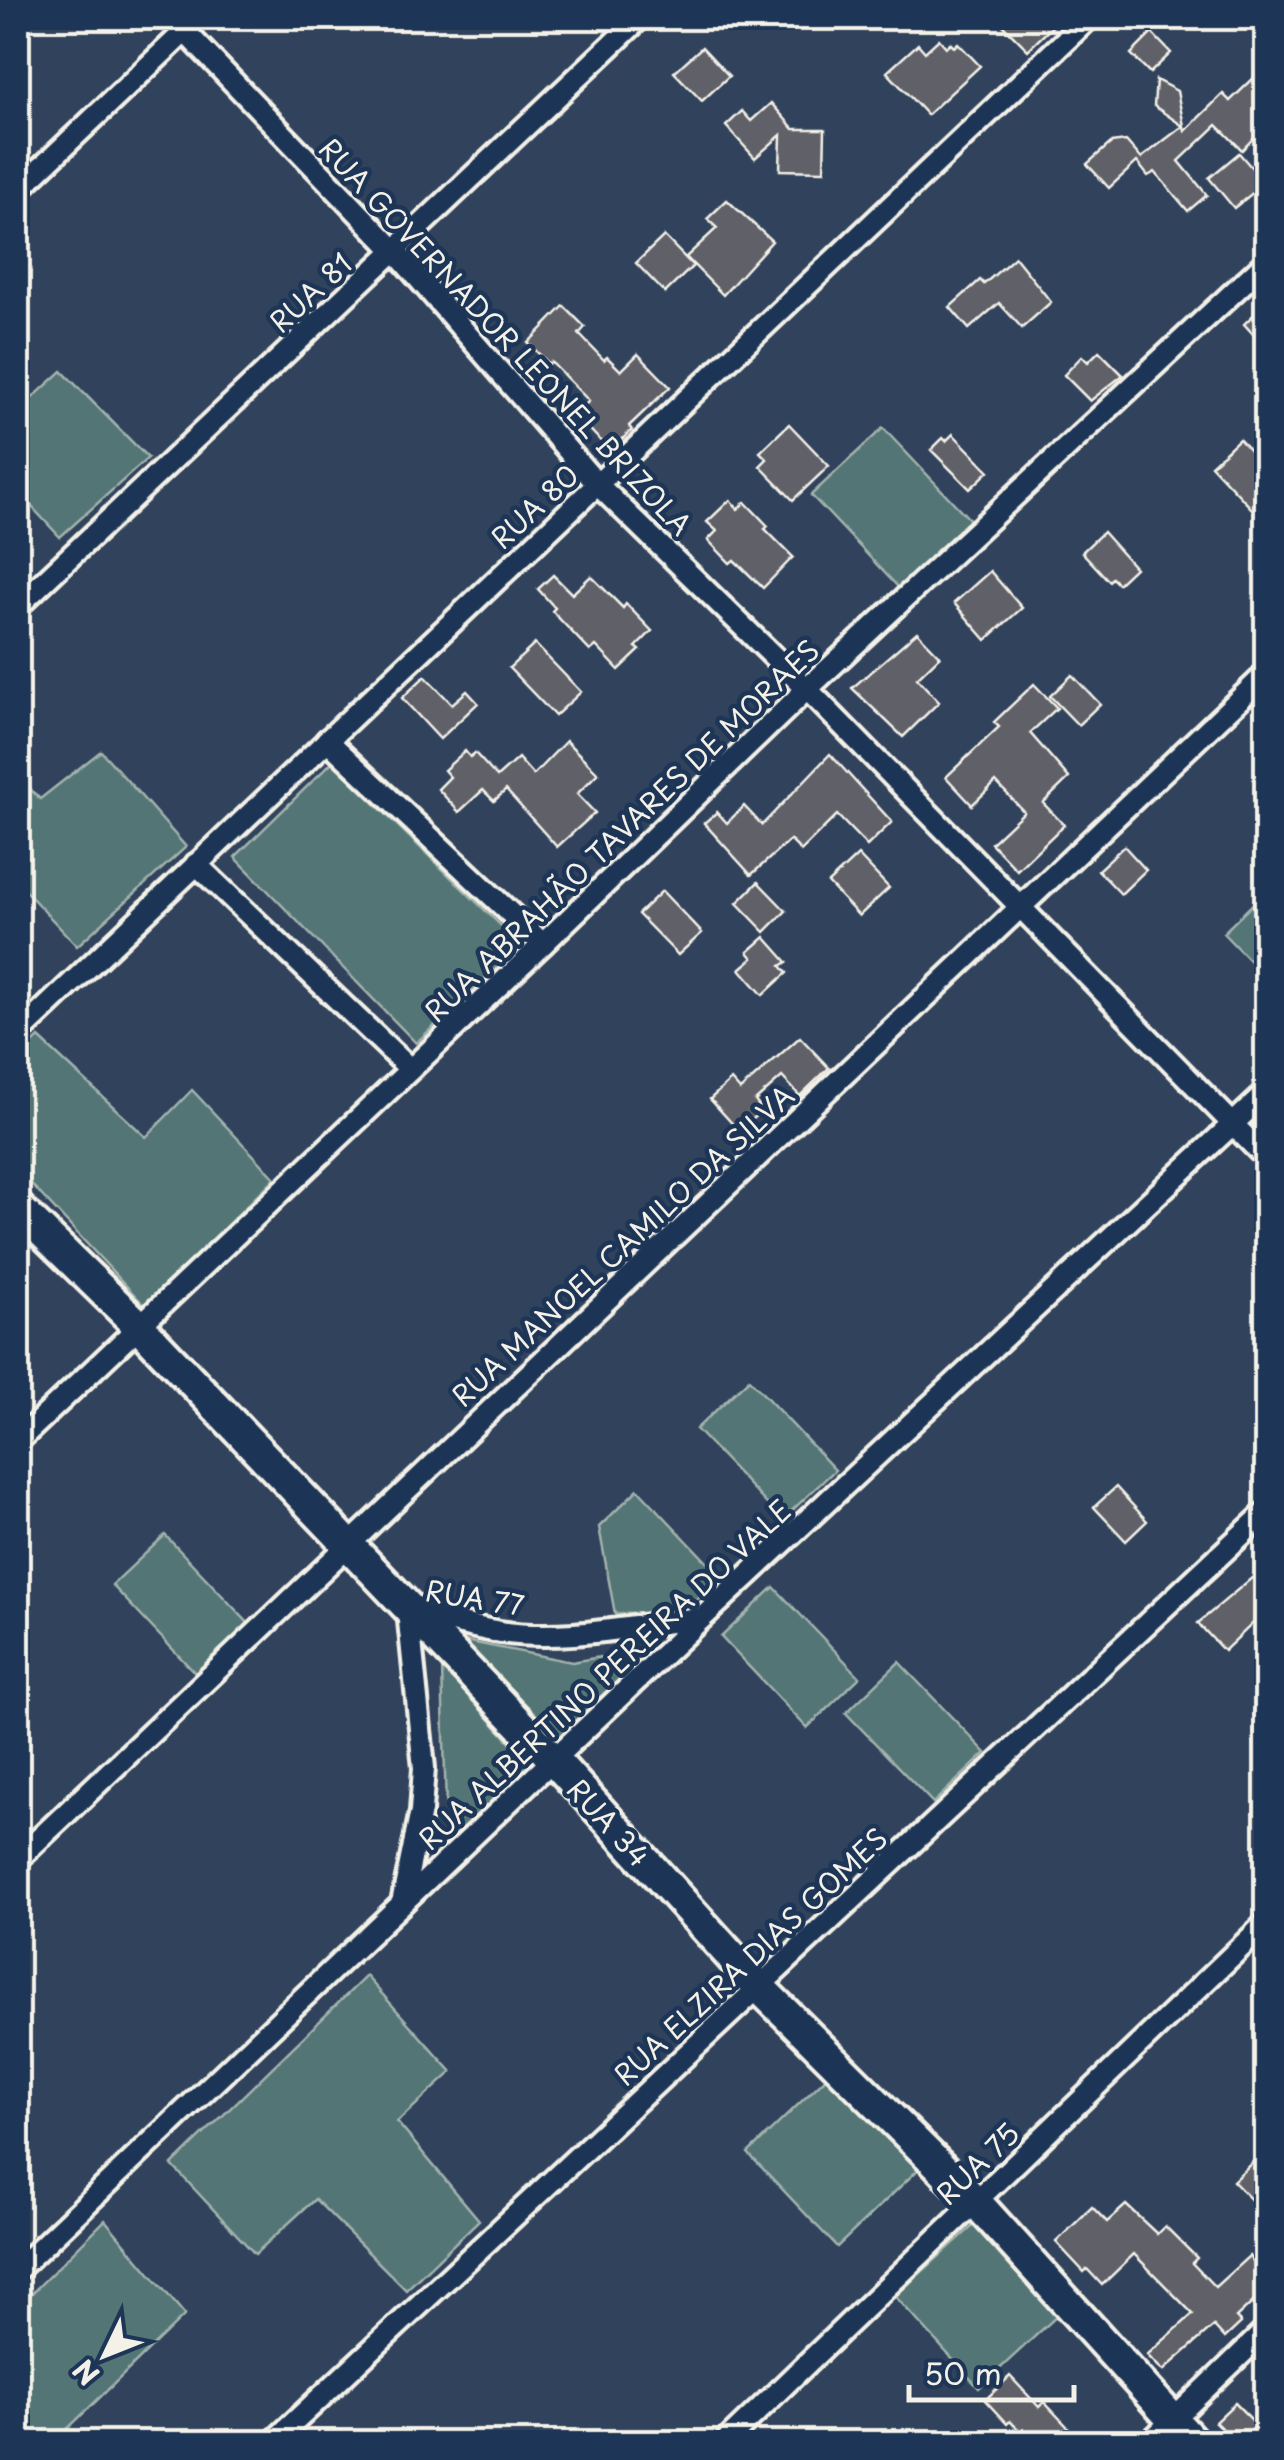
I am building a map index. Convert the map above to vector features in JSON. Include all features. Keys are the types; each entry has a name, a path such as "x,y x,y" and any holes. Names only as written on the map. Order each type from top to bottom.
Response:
{"street":[{"name":"RUA 81","path":"18,606 640,18"},
{"name":"RUA 80","path":"18,1034 1089,18"},
{"name":"RUA GOVERNADOR LEONEL BRIZOLA","path":"185,22 394,250 597,484 807,689 1266,1158"},
{"path":"18,190 185,22"},
{"name":"RUA ABRAHÃO TAVARES DE MORAES","path":"18,1441 807,689 1266,262"},
{"name":"RUA MANOEL CAMILO DA SILVA","path":"18,1859 1266,674"},
{"path":"327,740 543,944"},
{"path":"196,864 410,1069"},
{"path":"1233,1124 1266,1093"},
{"name":"RUA ALBERTINO PEREIRA DO VALE","path":"18,2269 702,1618 1233,1124"},
{"name":"RUA 34","path":"18,1208 139,1326 554,1760 758,1986 976,2202 1183,2432"},
{"name":"RUA ELZIRA DIAS GOMES","path":"273,2442 1266,1512"},
{"name":"RUA 77","path":"402,1903 421,1812 424,1768 408,1611 501,1632 543,1634 577,1634 702,1618"},
{"name":"RUA 75","path":"724,2442 1266,1923"},
{"path":"1150,2442 1183,2432 1266,2330"}],"green space":[{"path":"62,371 148,458 60,537 18,492 18,411"},
{"path":"883,428 971,521 899,588 811,495"},
{"path":"101,751 186,847 77,946 18,883 18,776 40,799"},
{"path":"332,762 521,945 416,1043 235,857"},
{"path":"1266,891 1266,978 1223,933"},
{"path":"39,1038 146,1137 192,1090 275,1178 145,1306 18,1170 18,1058"},
{"path":"749,1379 835,1470 782,1520 696,1429"},
{"path":"638,1489 724,1580 678,1613 615,1614 599,1527"},
{"path":"165,1535 251,1626 198,1676 112,1585"},
{"path":"774,1587 860,1677 807,1728 721,1637"},
{"path":"460,1640 572,1662 658,1647 561,1739"},
{"path":"899,1662 986,1753 933,1803 846,1713"},
{"path":"442,1667 531,1765 447,1846"},
{"path":"366,1976 452,2072 397,2122 479,2220 406,2290 315,2199 255,2254 172,2165"},
{"path":"832,2072 922,2166 837,2247 748,2153"},
{"path":"105,2220 185,2315 54,2442 18,2442 18,2307"},
{"path":"974,2225 1057,2316 979,2388 895,2296"}],"building":[{"path":"996,18 1061,18 1028,50"},
{"path":"1152,33 1171,53 1150,73 1131,54"},
{"path":"939,39 946,47 958,43 980,66 927,115 887,72 918,44 925,52"},
{"path":"702,47 729,76 702,101 674,72"},
{"path":"1258,74 1266,82 1266,125 1242,150 1217,125 1179,161 1207,195 1188,211 1155,172 1148,176 1137,162 1109,188 1087,164 1111,143 1126,141 1141,158 1183,126 1154,106 1156,80 1177,91 1185,131 1223,94 1230,101"},
{"path":"771,103 794,129 825,129 824,171 780,170 781,135 755,158 726,126 742,111 751,121"},
{"path":"1239,153 1265,183 1234,208 1209,178"},
{"path":"727,200 772,241 723,295 686,257 717,228 707,219"},
{"path":"664,236 693,266 665,293 636,263"},
{"path":"1015,257 1051,302 1022,328 999,303 969,329 950,307 980,280 984,284"},
{"path":"1266,303 1266,348 1244,324"},
{"path":"564,306 585,327 579,334 604,360 607,357 621,371 638,354 670,387 629,426 632,430 610,451 582,421 586,415 581,409 589,401 528,343"},
{"path":"1099,351 1123,375 1090,401 1064,375 1082,356 1088,362"},
{"path":"789,424 829,466 793,500 760,466 767,459 760,452"},
{"path":"953,434 989,471 970,489 931,450"},
{"path":"1239,439 1266,468 1266,524 1211,465"},
{"path":"730,500 738,509 745,502 793,557 763,588 708,540 717,531 707,522"},
{"path":"1103,532 1135,568 1118,584 1112,578 1109,581 1082,552"},
{"path":"990,571 1022,608 986,640 954,603"},
{"path":"553,575 572,594 591,576 652,631 636,647 640,650 619,670 596,646 590,651 552,611 555,608 538,589"},
{"path":"917,632 940,656 917,678 939,702 903,737 852,688"},
{"path":"535,644 581,692 555,716 509,668"},
{"path":"1072,675 1100,704 1078,725 1050,696"},
{"path":"425,676 452,704 467,691 478,703 440,739 402,698"},
{"path":"1034,684 1057,708 1030,733 1069,778 1043,803 1064,825 1017,870 991,843 1024,812 996,782 972,805 946,777 999,727 994,722"},
{"path":"566,741 598,773 577,794 595,813 557,847 506,790 494,801 483,790 459,812 438,789 450,777 444,770 465,751 470,757 475,753 497,777 518,758 533,775"},
{"path":"830,754 892,822 867,846 837,815 801,851 790,840 751,875 704,823 717,812 727,823 744,806 762,825"},
{"path":"1124,846 1146,870 1121,894 1098,870"},
{"path":"858,855 889,888 859,916 828,883"},
{"path":"758,882 786,911 765,932 737,903"},
{"path":"662,891 702,933 678,955 638,914"},
{"path":"765,937 787,962 781,966 787,973 763,995 740,969 753,958 748,952"},
{"path":"800,1037 829,1068 800,1096 782,1077 755,1101 762,1110 739,1131 710,1099 731,1080 740,1090"},
{"path":"1116,1487 1147,1521 1126,1541 1094,1507"},
{"path":"1253,1577 1266,1592 1266,1611 1224,1651 1198,1623"},
{"path":"1266,2149 1266,2215 1233,2181"},
{"path":"1126,2205 1157,2234 1165,2226 1197,2258 1192,2263 1215,2287 1249,2256 1258,2267 1266,2258 1266,2290 1236,2318 1241,2323 1225,2338 1214,2326 1163,2371 1147,2355 1193,2314 1134,2254 1102,2285 1056,2242 1092,2207 1107,2222"},
{"path":"1010,2376 1039,2407 1044,2402 1082,2442 1031,2442 1010,2421 1007,2424 985,2400"},
{"path":"1235,2403 1266,2434 1266,2442 1235,2442 1215,2422"}]}
